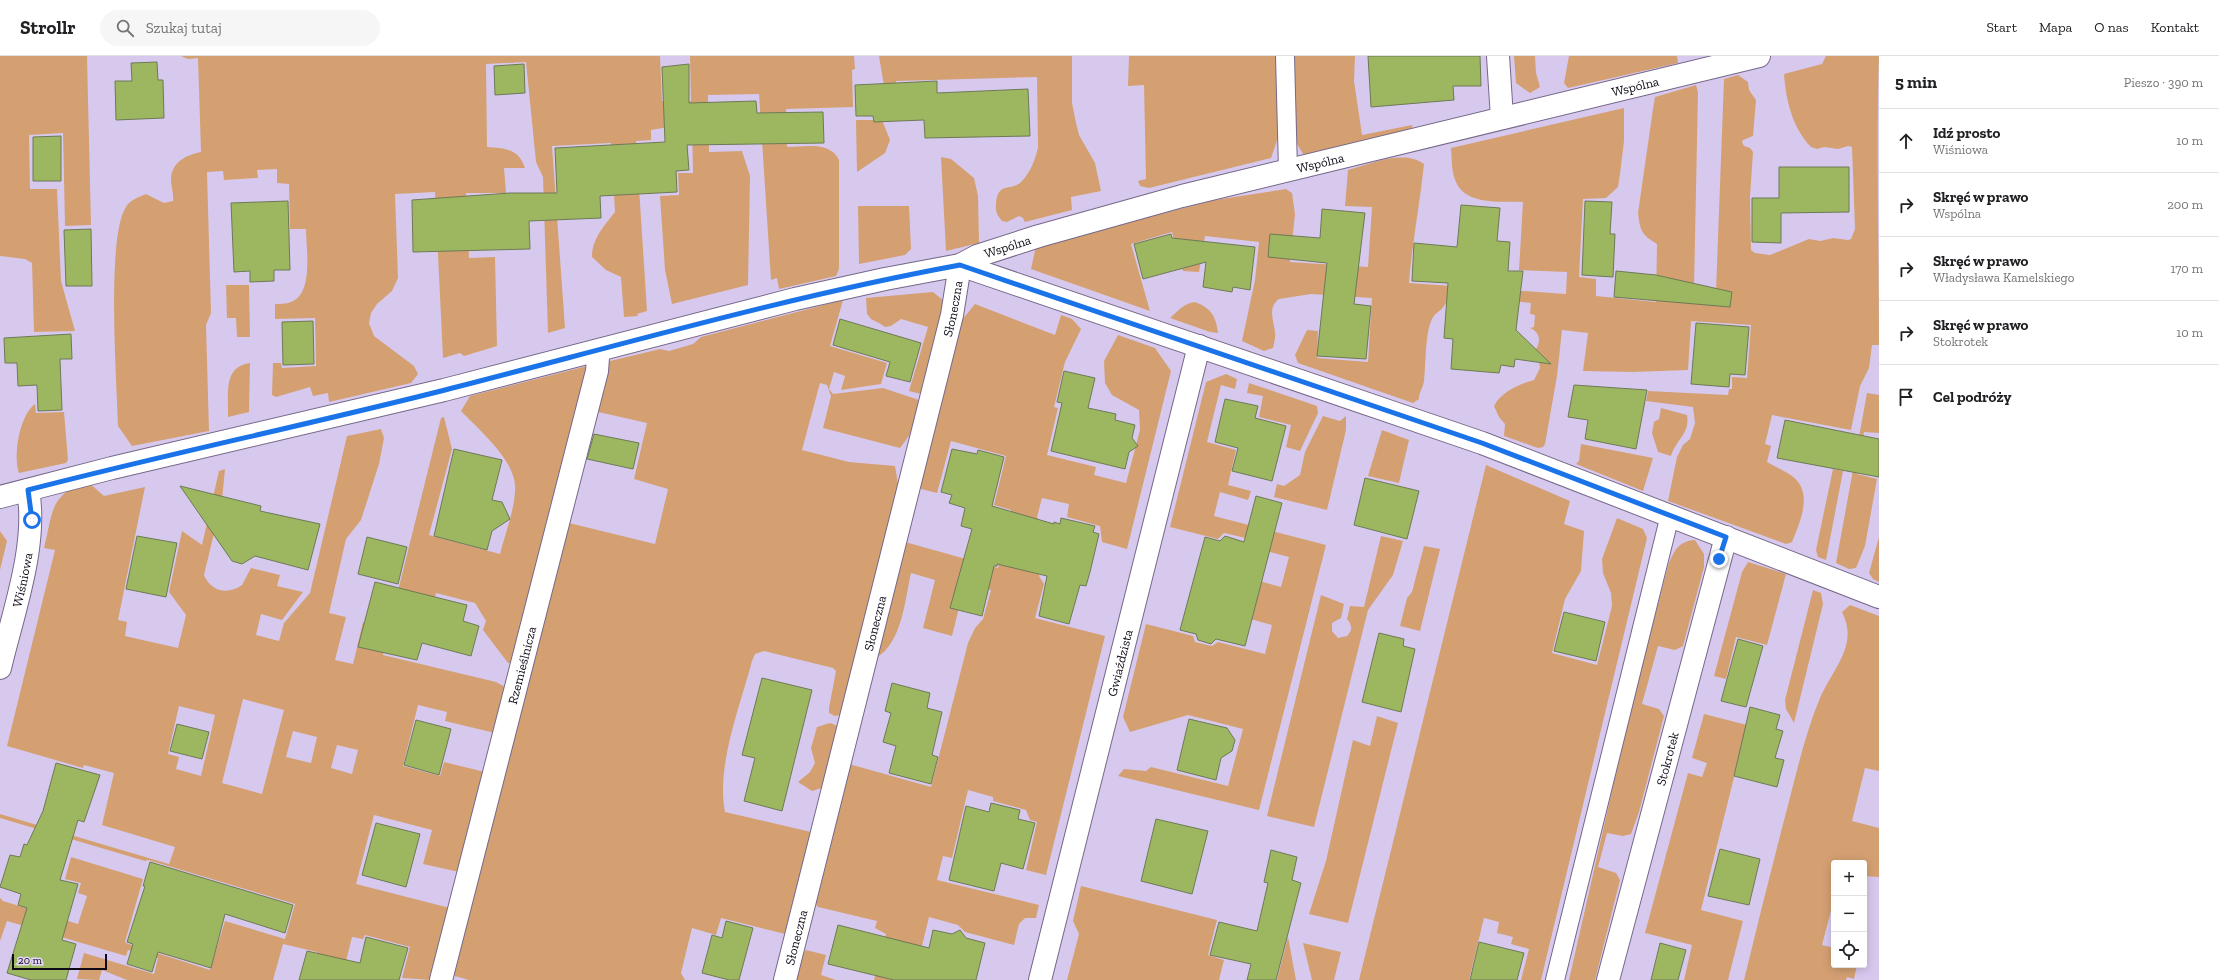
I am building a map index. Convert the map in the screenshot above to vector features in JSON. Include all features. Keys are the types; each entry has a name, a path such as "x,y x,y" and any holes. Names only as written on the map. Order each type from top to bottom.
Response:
{"street":[{"path":"1498,56 1502,118"},
{"name":"Wspólna","path":"0,496 444,390 796,299 885,279 960,265 977,256 1038,236 1288,170 1502,118 1576,102 1759,56"},
{"path":"960,265 1482,443 1879,597"},
{"name":"Słoneczna","path":"785,980 952,315 960,265"},
{"name":"Gwiaździsta","path":"1040,980 1199,346"},
{"name":"Rzemieślnicza","path":"441,980 597,371 598,361 596,350"},
{"name":"Wiśniowa","path":"0,668 30,543 32,520 28,490"},
{"name":"Stokrotek","path":"1608,980 1726,537"}],"lane":[{"path":"1285,56 1288,170"},
{"path":"1556,980 1670,515"}],"shaded area":[{"path":"0,56 87,56 91,225 65,226 63,133 29,135 30,189 57,189 61,281 75,331 34,332 32,263 25,259 0,256"},
{"path":"181,56 660,56 662,101 691,101 690,56 854,56 855,69 852,70 853,107 786,109 787,147 816,146 830,150 839,160 839,269 836,276 779,289 777,278 771,280 759,94 708,95 709,152 742,151 750,176 748,285 672,304 665,270 660,196 679,195 678,173 693,173 692,123 651,130 651,140 636,141 647,311 637,314 638,316 624,317 621,277 606,270 592,257 596,239 615,212 611,143 552,146 565,328 548,333 543,177 536,162 526,62 486,64 487,147 505,149 515,153 525,168 504,168 506,193 466,193 469,258 495,257 497,346 464,356 460,353 443,358 435,192 395,194 398,278 392,291 377,304 371,313 369,323 374,336 414,366 418,374 411,383 329,402 328,393 313,396 310,387 276,397 272,395 273,363 281,363 282,368 316,366 315,318 275,319 275,304 285,304 291,302 298,297 303,290 307,270 306,229 290,229 289,184 277,183 277,169 257,170 258,178 224,180 223,171 207,172 211,313 206,325 209,431 132,446 118,426 114,312 116,248 120,223 126,207 130,202 146,194 164,203 173,201 171,179 174,168 177,163 186,157 201,152 198,58 188,59"},
{"path":"879,56 1072,56 1072,103 1076,123 1079,135 1095,163 1101,191 1071,197 1072,210 1025,222 1023,218 1019,216 1007,222 1002,221 996,209 999,192 1002,189 1018,184 1025,178 1030,170 1038,147 1037,77 896,81 897,118 885,92"},
{"path":"1129,56 1278,56 1280,132 1271,158 1149,188 1140,186 1138,181 1146,179 1144,85 1128,86"},
{"path":"1290,56 1355,56 1354,81 1362,135 1412,125 1413,132 1305,157 1294,139"},
{"path":"1514,56 1535,56 1536,73 1540,87 1530,93 1516,83"},
{"path":"1569,56 1677,56 1678,63 1568,88 1564,83"},
{"path":"1826,56 1879,56 1879,345 1872,345 1869,368 1860,386 1851,430 1772,415 1765,444 1771,446 1767,462 1789,474 1799,483 1804,499 1801,517 1792,542 1786,544 1668,501 1677,457 1683,445 1690,439 1695,423 1693,407 1646,401 1648,391 1728,395 1729,389 1732,389 1732,377 1747,378 1751,325 1691,321 1688,370 1632,372 1583,371 1588,333 1562,330 1557,376 1545,444 1543,447 1538,448 1504,436 1505,424 1499,417 1494,406 1506,393 1517,386 1534,380 1540,368 1539,362 1533,353 1538,346 1539,339 1537,333 1530,328 1534,327 1535,315 1530,314 1531,303 1484,298 1447,301 1434,316 1430,325 1427,341 1425,374 1419,399 1413,403 1298,363 1295,355 1307,330 1318,331 1317,358 1368,362 1372,298 1311,294 1279,299 1273,306 1272,310 1275,334 1273,348 1264,351 1242,341 1255,280 1259,242 1205,236 1199,272 1183,271 1172,232 1131,244 1150,311 1031,269 1036,246 1215,200 1286,189 1292,193 1295,214 1290,262 1368,267 1372,207 1345,206 1348,170 1387,159 1406,158 1416,160 1424,164 1409,283 1566,294 1567,272 1519,270 1523,202 1485,201 1476,199 1461,190 1454,178 1452,170 1451,148 1624,108 1624,141 1618,187 1606,198 1583,199 1579,277 1596,279 1596,296 1656,302 1657,244 1648,238 1643,232 1638,213 1655,97 1696,85 1698,92 1694,289 1716,291 1724,79 1738,75 1748,82 1749,90 1756,100 1753,136 1743,140 1742,142 1744,146 1750,148 1753,152 1750,197 1751,250 1755,253 1770,255 1809,239 1820,241 1833,238 1851,239 1855,229 1852,147 1848,146 1838,149 1824,147 1817,149 1811,147 1799,131 1791,113 1785,84 1784,74 1822,64"},
{"path":"856,120 882,120 890,140 885,153 857,172"},
{"path":"941,157 951,159 974,178 978,196 979,243 946,251"},
{"path":"858,206 909,206 911,249 905,255 859,264"},
{"path":"226,285 249,285 250,337 237,337 236,318 227,318"},
{"path":"933,292 944,301 921,394 909,391 928,327 901,319 891,326 885,327 871,319 867,314 866,298"},
{"path":"843,300 830,346 887,363 881,384 841,390 845,376 834,372 829,389 833,394 883,388 919,400 911,433 900,448 823,428 831,396 827,385 820,383 802,450 849,462 895,466 898,484 840,715 835,716 829,713 836,671 833,668 764,651 755,654 752,661 731,736 726,756 724,775 723,794 725,812 811,832 785,934 721,918 716,935 692,928 681,973 685,980 469,980 451,975 565,522 655,544 668,489 634,479 647,423 594,411 606,362 660,349 669,351 693,344 701,337"},
{"path":"1195,302 1205,307 1212,313 1216,322 1218,333 1210,332 1170,318 1184,306"},
{"path":"975,304 1055,335 1061,315 1072,319 1081,329 1065,362 1054,407 1058,408 1047,455 1096,467 1094,475 1126,483 1140,430 1139,410 1112,395 1105,383 1104,361 1118,335 1155,348 1171,371 1127,549 1102,542 1100,526 1067,517 1069,504 1042,498 1037,517 1042,526 1050,528 1039,576 1044,584 1035,618 1105,636 1046,875 1026,870 1037,822 1030,820 1026,810 993,801 993,797 968,790 952,858 943,856 937,880 1039,905 1036,918 1025,918 1019,924 1014,945 965,932 958,925 929,917 921,950 917,980 874,980 886,934 875,928 877,921 818,907 814,902 849,764 931,787 968,643 975,628 983,619 991,590 965,583 952,636 923,628 935,580 911,573 904,608 897,632 885,651 876,658 905,542 998,568 1011,518 1011,510 994,505 1006,456 951,441 937,493 921,489 920,481 961,321"},
{"path":"250,363 249,412 228,417 228,391 231,376 235,370"},
{"path":"587,366 590,370 514,663 508,663 483,630 486,621 475,603 436,593 424,641 388,633 383,655 496,682 507,688 495,733 445,721 447,712 418,705 403,766 440,776 444,762 485,772 459,872 423,864 432,830 374,815 356,884 450,908 431,980 402,978 410,947 365,935 363,939 352,937 345,965 355,980 310,980 317,952 283,944 273,980 127,980 102,970 99,980 77,979 84,953 154,974 158,958 128,950 126,956 7,921 0,941 0,898 3,901 78,924 87,896 78,893 81,883 65,879 71,857 143,879 125,942 126,943 210,970 225,921 285,939 295,904 0,818 0,814 169,864 175,847 102,825 114,773 84,765 83,768 7,746 55,550 44,548 52,515 59,499 66,492 88,482 104,496 145,487 118,620 127,622 125,636 178,648 186,615 169,592 182,531 202,545 219,471 225,469 222,500 204,575 207,581 215,588 226,591 242,585 251,568 280,575 277,586 303,592 282,620 261,614 256,635 279,641 284,623 310,593 347,436 381,429 384,438 379,464 361,520 346,539 329,613 346,617 335,660 353,664 363,622 389,627 441,418 444,417 452,449 429,535 500,554 513,507 515,491 514,480 504,458 496,447 461,411 470,396","holes":["243,699 284,710 262,794 222,783","179,706 215,715 201,776 176,769 179,757 168,754","293,731 317,737 311,763 286,757","337,745 358,750 352,774 331,768"]},
{"path":"1226,374 1237,379 1235,389 1221,385 1207,442 1236,450 1228,485 1251,491 1248,500 1220,492 1214,516 1326,545 1259,810 1118,776 1124,769 1146,771 1151,767 1228,786 1243,729 1188,715 1130,732 1123,717 1146,624 1193,636 1195,642 1212,646 1218,642 1265,654 1272,625 1243,617 1252,579 1281,587 1289,557 1255,548 1250,539 1224,533 1218,539 1170,527 1206,382"},
{"path":"1249,383 1317,406 1318,413 1300,451 1286,447 1291,425 1259,417 1263,396 1247,393"},
{"path":"1867,393 1879,395 1879,433 1864,432 1857,474 1877,479 1865,546 1856,568 1849,569 1836,563"},
{"path":"35,404 36,413 64,412 68,460 66,463 19,473 17,466 17,447 21,427 29,410"},
{"path":"1661,408 1687,415 1687,427 1671,456 1658,452 1652,433 1654,422 1659,419"},
{"path":"1323,416 1340,421 1346,416 1346,430 1327,510 1274,497 1277,484 1284,486 1300,475 1305,452"},
{"path":"1382,430 1409,440 1399,483 1368,476"},
{"path":"1581,444 1653,458 1643,491 1576,464 1579,461"},
{"path":"1486,465 1570,501 1564,524 1584,531 1581,571 1565,599 1552,653 1597,665 1612,606 1611,593 1603,573 1602,559 1617,518 1643,529 1647,538 1541,980 1521,980 1529,949 1511,944 1513,937 1497,933 1499,922 1484,918 1469,980 1359,980"},
{"path":"1833,469 1843,471 1826,560 1818,557 1816,550"},
{"path":"0,531 7,541 0,570"},
{"path":"1381,536 1403,541 1393,575 1368,610 1314,827 1267,816 1321,595 1344,604 1341,618 1332,623 1332,631 1338,638 1347,636 1351,630 1351,625 1347,619 1350,606 1364,607"},
{"path":"1879,537 1879,582 1873,579 1869,573"},
{"path":"1695,540 1704,554 1704,567 1683,646 1675,650 1658,646 1642,704 1659,709 1664,716 1639,812 1631,834 1623,836 1607,833 1598,867 1616,873 1620,880 1595,980 1569,980 1629,716 1668,566 1677,548 1684,542"},
{"path":"1424,546 1440,549 1420,631 1400,626 1407,598 1412,592"},
{"path":"1748,562 1786,574 1767,645 1736,637 1726,679 1714,676 1742,572"},
{"path":"1813,590 1821,593 1823,604 1794,723 1786,709 1785,700"},
{"path":"1850,605 1879,616 1879,771 1865,768 1852,821 1879,828 1879,877 1867,876 1867,860 1831,860 1831,910 1822,945 1831,947 1831,968 1856,968 1854,979 1847,977 1846,980 1744,980 1806,739 1820,698 1846,646 1848,635 1842,612"},
{"path":"1704,714 1747,725 1701,910 1743,921 1728,980 1684,980 1692,945 1645,933 1688,773 1702,777 1707,763 1692,758"},
{"path":"1377,716 1398,723 1348,923 1309,914 1326,861 1353,740 1370,746"},
{"path":"830,723 838,726 822,788 812,791 798,782 810,772 815,763 811,748 817,727"},
{"path":"1081,886 1217,920 1208,955 1224,960 1219,980 1067,980 1079,934 1073,921"},
{"path":"1288,937 1296,980 1277,980"},
{"path":"1303,943 1341,952 1334,980 1312,980"},
{"path":"806,950 826,955 821,975 836,980 795,980 800,959"}],"building":[{"path":"1368,56 1480,56 1481,86 1453,86 1454,100 1371,107"},
{"path":"157,62 158,80 163,80 164,118 116,120 115,81 132,81 131,63"},
{"path":"524,64 525,93 495,95 494,66"},
{"path":"689,64 689,103 756,101 757,113 823,112 824,143 687,145 689,170 676,171 677,192 600,196 601,218 529,221 530,249 413,252 412,200 510,193 557,193 555,148 665,142 662,67"},
{"path":"937,81 937,93 1028,89 1030,136 925,138 924,120 874,122 873,116 856,116 855,85"},
{"path":"61,136 61,181 33,181 33,137"},
{"path":"1779,167 1849,167 1849,212 1781,213 1781,243 1752,242 1752,198 1779,198"},
{"path":"288,201 290,270 274,270 274,281 250,282 250,271 234,272 231,203"},
{"path":"1585,201 1612,202 1610,234 1615,234 1613,277 1582,275"},
{"path":"1461,205 1500,208 1497,241 1510,242 1508,271 1523,271 1516,330 1551,364 1515,359 1514,367 1501,365 1499,373 1451,369 1453,339 1444,338 1448,283 1412,281 1414,243 1457,247"},
{"path":"1322,209 1365,213 1354,304 1371,306 1366,359 1317,356 1327,263 1268,257 1270,234 1320,238"},
{"path":"91,229 92,286 66,286 64,230"},
{"path":"1171,234 1172,238 1255,247 1250,290 1233,287 1232,292 1203,287 1206,262 1143,279 1134,244"},
{"path":"1616,271 1656,275 1732,292 1730,307 1614,297"},
{"path":"840,319 921,343 910,382 886,376 890,362 833,345"},
{"path":"313,321 314,364 283,365 282,322"},
{"path":"1696,323 1749,327 1745,375 1730,374 1729,387 1691,384"},
{"path":"71,334 72,359 60,359 62,410 38,411 37,385 18,386 17,363 5,363 4,338"},
{"path":"1064,371 1095,378 1088,408 1116,414 1115,420 1135,425 1132,438 1138,446 1129,452 1125,469 1051,451 1062,403 1057,402"},
{"path":"1574,385 1647,390 1636,449 1585,439 1588,420 1568,417"},
{"path":"1225,399 1258,406 1255,418 1286,426 1272,481 1232,471 1238,448 1215,442"},
{"path":"1785,420 1879,439 1879,477 1777,458"},
{"path":"594,434 639,443 633,469 587,459"},
{"path":"454,449 502,460 492,500 502,502 510,519 492,531 487,550 434,536"},
{"path":"952,449 977,454 978,450 1004,457 992,506 1054,524 1054,522 1060,524 1061,518 1095,526 1093,532 1099,534 1090,572 1086,586 1080,585 1069,624 1039,616 1047,576 997,564 997,566 994,566 982,616 950,608 972,529 961,526 965,508 949,503 952,495 941,492"},
{"path":"1365,478 1419,491 1407,539 1354,525"},
{"path":"180,486 261,506 260,511 320,524 308,570 255,556 242,564 232,561"},
{"path":"1256,496 1282,503 1245,646 1216,639 1211,644 1198,640 1196,634 1180,630 1205,537 1220,541 1225,536 1244,542"},
{"path":"137,536 177,543 166,597 126,589"},
{"path":"367,537 407,547 398,584 358,574"},
{"path":"375,582 467,605 463,621 479,626 471,656 422,643 417,660 358,647"},
{"path":"1564,612 1605,622 1596,661 1554,651"},
{"path":"1379,633 1404,639 1403,646 1415,649 1401,712 1362,702"},
{"path":"1738,639 1763,646 1746,707 1721,701"},
{"path":"762,678 812,690 782,811 744,801 755,758 742,755"},
{"path":"892,683 930,693 927,708 942,712 932,755 938,757 931,784 889,773 896,746 883,742 891,713 885,711"},
{"path":"1750,707 1780,715 1776,729 1783,731 1775,758 1784,760 1777,787 1734,776"},
{"path":"1189,719 1227,728 1235,740 1232,751 1221,758 1216,780 1177,770"},
{"path":"416,720 451,729 439,775 404,765"},
{"path":"177,724 209,732 202,759 170,751"},
{"path":"56,763 100,775 84,822 78,820 60,880 78,884 62,940 76,944 66,980 31,980 7,973 27,908 18,905 21,894 0,887 10,855 20,857 24,844 27,845 43,811"},
{"path":"991,803 1020,810 1018,819 1035,823 1023,869 1001,863 994,891 949,880 966,806 989,812"},
{"path":"1156,819 1208,831 1192,894 1141,881"},
{"path":"376,823 420,834 406,887 362,875"},
{"path":"1720,849 1760,859 1749,905 1708,896"},
{"path":"1271,850 1297,857 1292,880 1301,883 1276,980 1247,980 1251,964 1210,955 1219,922 1257,931 1268,883 1264,882"},
{"path":"150,862 293,905 285,933 225,914 211,968 158,952 152,972 127,964 133,944 127,942 145,886 143,886"},
{"path":"726,921 753,928 739,980 729,980 702,973 712,935 722,938"},
{"path":"838,925 929,948 933,930 952,934 960,930 966,938 985,943 976,980 894,980 828,964"},
{"path":"366,937 408,948 399,980 299,980 307,951 360,963"},
{"path":"1479,942 1524,953 1517,980 1470,980"},
{"path":"1660,943 1686,950 1678,980 1651,980"}],"route":[{"path":"32,520 28,490 112,468 444,390 796,299 885,279 960,265 1366,402 1482,443 1670,515 1726,537 1719,559"}]}
